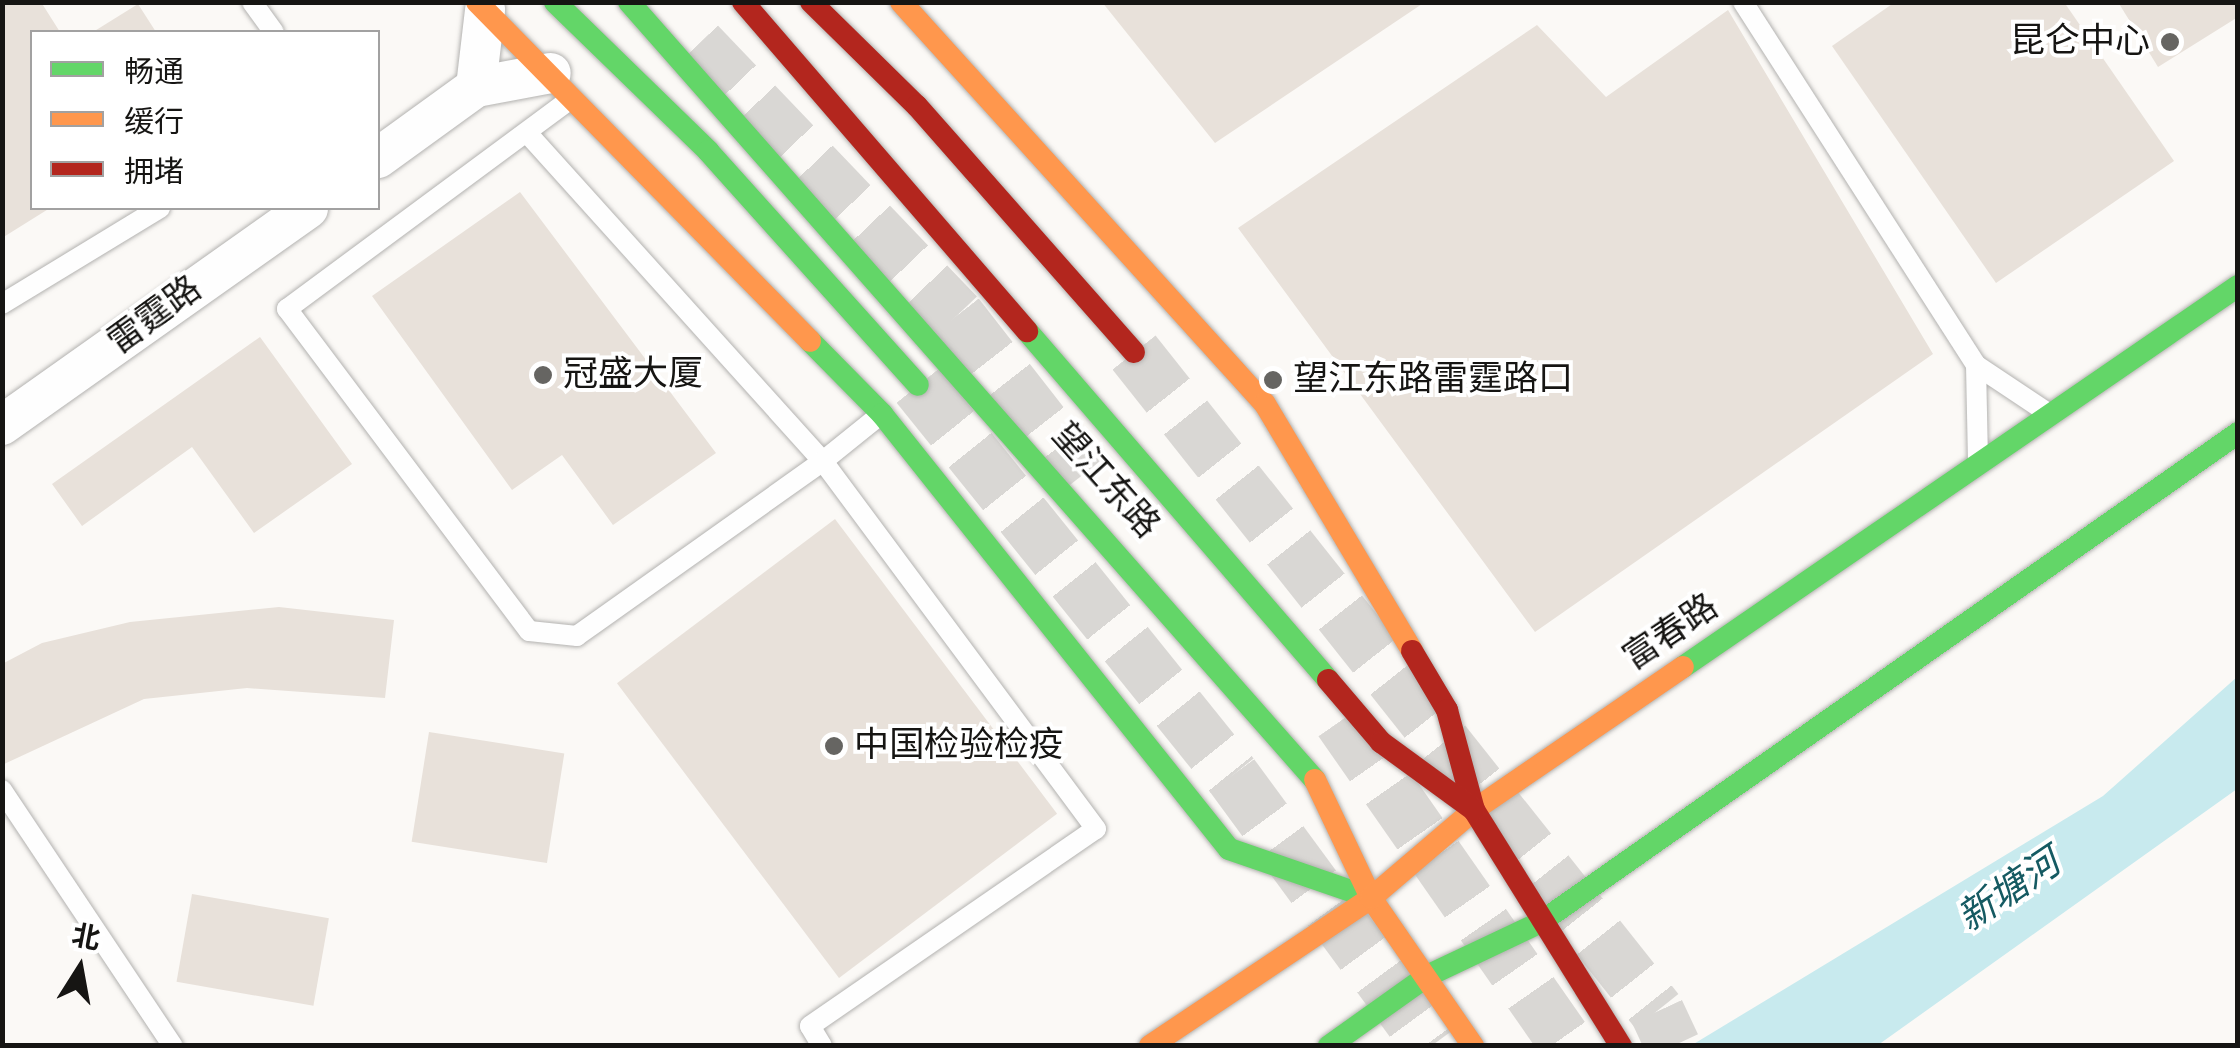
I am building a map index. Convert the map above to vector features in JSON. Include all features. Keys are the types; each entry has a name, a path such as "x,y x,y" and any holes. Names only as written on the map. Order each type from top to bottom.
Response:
{"main road":[{"path":"555,2 708,151 918,385"},
{"name":"望江东路","path":"629,2 1306,760 1370,898 1473,1046"},
{"name":"望江东路","path":"743,2 1381,742 1474,810"},
{"path":"811,2 916,106 1134,352"},
{"path":"901,2 1264,404 1446,710 1474,810 1540,922 1616,1038"},
{"path":"481,6 563,85 882,414 1229,849 1370,898"},
{"name":"富春路","path":"1150,1046 1370,898 1474,810 2238,286"},
{"path":"1329,1046 1427,976 1540,922 2238,434"}],"street":[{"path":"476,87 481,6"},
{"path":"380,157 476,87 563,85"},
{"name":"雷霆路","path":"2,425 305,210"}],"lane":[{"path":"252,2 273,30"},
{"path":"1742,2 1976,365 2051,414"},
{"path":"563,85 528,134 287,310 529,631 576,636 824,461 882,414"},
{"path":"528,134 824,461 1096,829 810,1026 822,1046"},
{"path":"2,304 157,210"},
{"path":"1976,365 1978,465"},
{"path":"2,790 172,1046"}],"water":[{"name":"新塘河","path":"2237,677 2237,789 1878,1045 1692,1045 2103,796"}],"building":[{"path":"2,2 41,2 59,30 30,30 30,210 47,210 2,238"},
{"path":"1102,2 1425,2 1215,143"},
{"path":"1895,2 2064,2 2174,161 1996,283 1832,46"},
{"name":"昆仑中心","path":"2118,2 2238,2 2238,17 2158,67"},
{"path":"138,4 155,30 96,30"},
{"path":"1728,10 1933,354 1535,632 1238,228 1537,25 1606,97"},
{"name":"冠盛大厦","path":"520,192 716,453 613,525 562,455 512,490 372,296"},
{"path":"260,337 352,464 254,533 192,447 82,526 52,484"},
{"name":"中国检验检疫","path":"835,519 1057,814 839,978 617,683"},
{"path":"279,607 394,620 385,698 247,688 144,699 2,765 2,664 42,643 130,622"},
{"path":"429,732 564,753 547,863 412,842"},
{"path":"192,894 329,918 313,1006 177,982"}],"tunnel":[{"path":"698,44 957,315 1082,475"},
{"path":"1134,352 1657,1011 1673,1046"},
{"path":"918,385 1232,775 1431,1046"},
{"path":"1341,720 1568,1046"}],"traffic: fast":[{"path":"555,2 708,151 918,385"},
{"path":"629,2 1315,780"},
{"path":"1683,667 2238,286"},
{"path":"1027,331 1328,680"},
{"path":"810,341 882,414 1229,849 1371,898"},
{"path":"1329,1046 1427,976 1541,922 2238,433"}],"traffic: slow":[{"path":"477,2 810,341"},
{"path":"901,2 1265,404 1412,651"},
{"path":"1150,1046 1371,898 1474,810 1683,667"},
{"path":"1315,780 1371,898 1473,1046"}],"traffic: jam":[{"path":"743,2 1027,331"},
{"path":"811,2 917,106 1134,352"},
{"path":"1412,651 1447,710 1474,810 1621,1046"},
{"path":"1328,680 1381,742 1474,810"}],"place":[{"name":"昆仑中心","path":"2170,42"},
{"name":"冠盛大厦","path":"543,375"},
{"name":"望江东路雷霆路口","path":"1273,380"},
{"name":"中国检验检疫","path":"834,746"}]}
